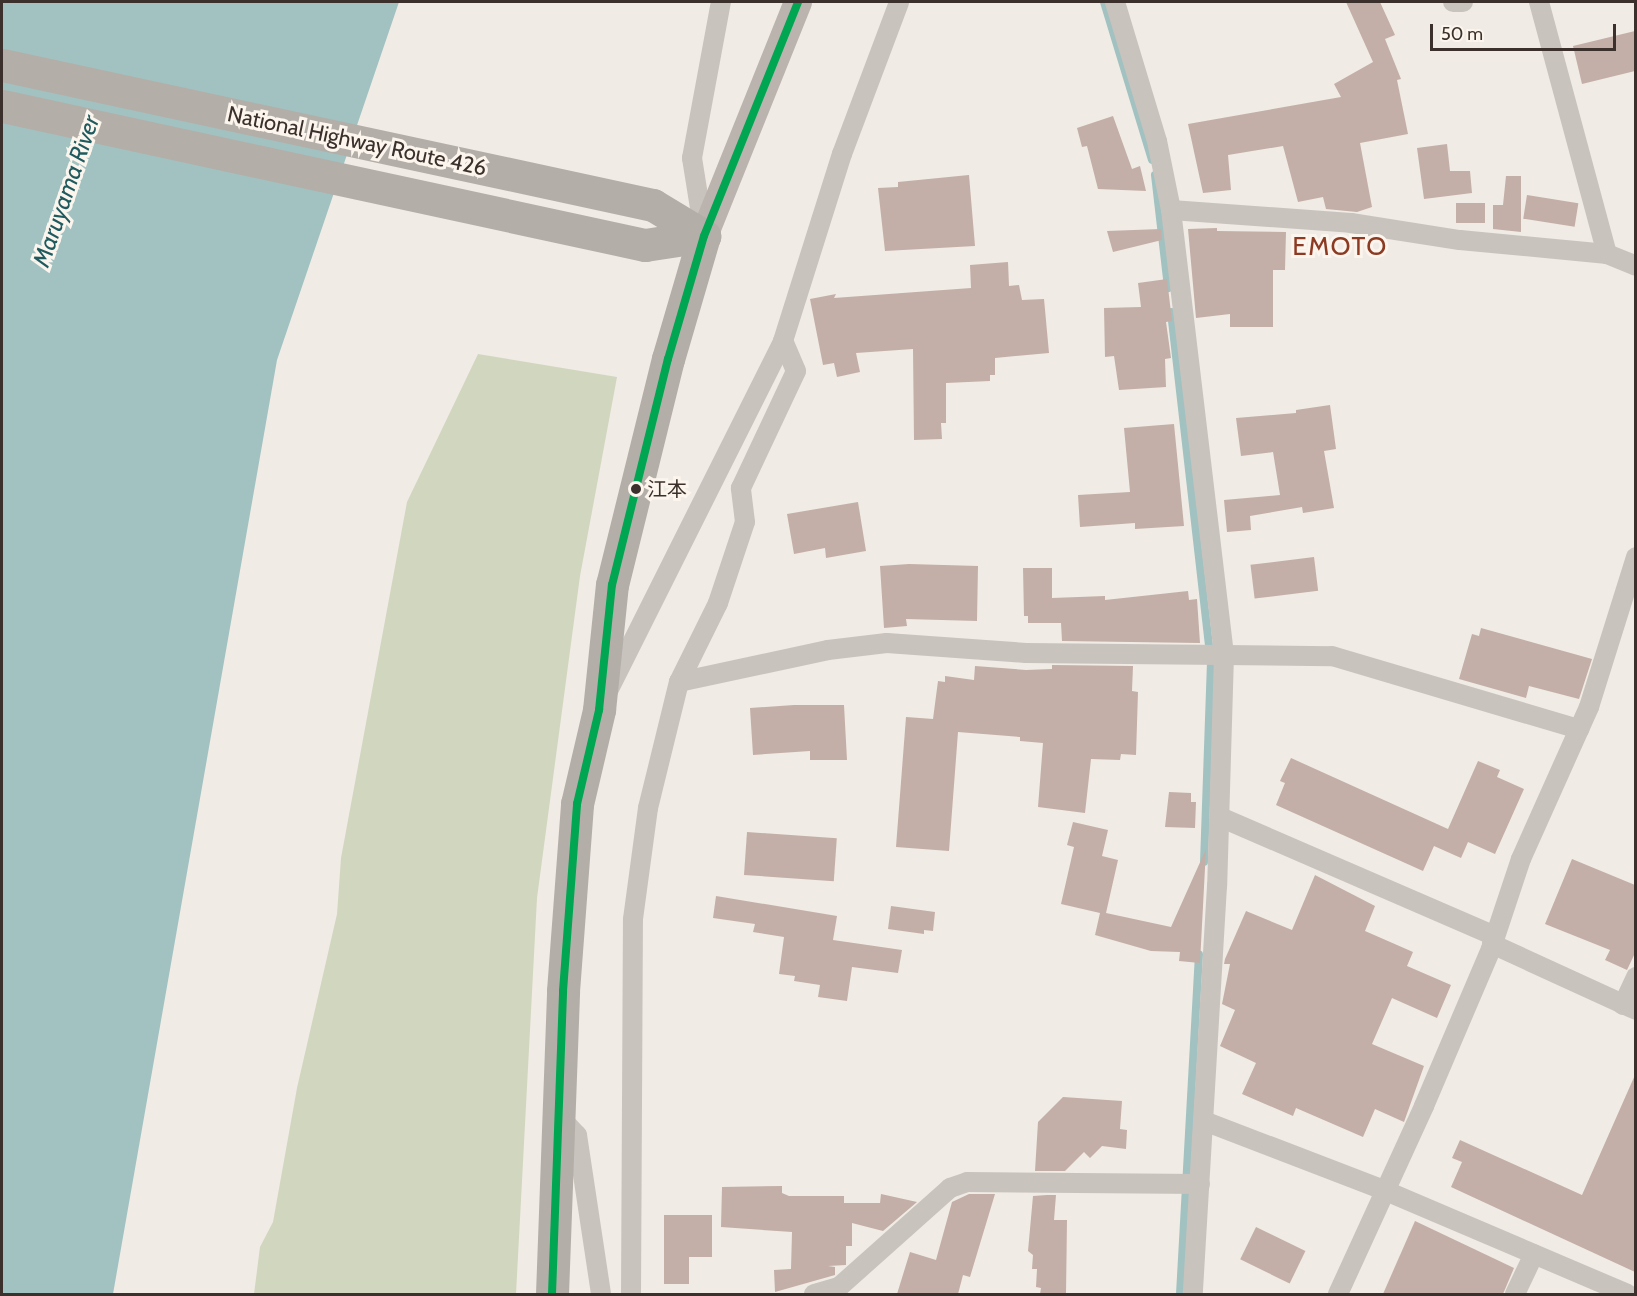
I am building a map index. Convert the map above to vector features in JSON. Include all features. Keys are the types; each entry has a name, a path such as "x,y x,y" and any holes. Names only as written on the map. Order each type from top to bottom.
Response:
{"highway":[{"name":"National Highway Route 426","path":"2,65 653,205 704,236"},
{"name":"National Highway Route 426","path":"2,106 645,245 704,236"},
{"path":"552,1294 559,1116 577,804 599,710 612,585 668,359 704,236"}],"main road":[{"path":"704,236 798,2"}],"street":[{"path":"704,236 692,158 722,2"},
{"path":"599,710 783,341 842,154 899,2"},
{"path":"1115,2 1157,141 1171,210 1224,655 1220,817 1193,1294"},
{"path":"1453,2 1463,2"},
{"path":"1539,2 1607,254"},
{"path":"1171,210 1351,223 1460,240 1607,254 1635,266"},
{"path":"631,1294 633,918 648,808 680,682 718,603 745,522 741,488 796,370 783,341"},
{"path":"1338,1294 1386,1191 1492,939 1521,859 1589,707 1635,557"},
{"path":"680,682 828,650 887,643 1026,653 1332,656 1579,729"},
{"path":"1220,817 1492,939 1629,1007 1635,977"},
{"path":"559,1116 578,1135 601,1294"},
{"path":"1204,1121 1386,1191 1627,1294"},
{"path":"814,1294 839,1287 950,1188 967,1182 1200,1184"},
{"path":"1515,1294 1534,1254"}],"green space":[{"path":"478,354 617,377 580,576 537,898 516,1294 254,1294 260,1247 273,1222 297,1088 337,914 341,858 407,502"}],"water":[{"name":"Maruyama River","path":"2,2 399,2 277,360 113,1294 2,1294"}],"building":[{"path":"1346,2 1380,2 1395,35 1385,39 1401,79 1397,80 1408,134 1360,143 1372,207 1357,212 1326,209 1323,197 1298,202 1283,146 1228,155 1231,190 1203,193 1188,124 1341,97 1334,84 1373,62"},
{"path":"1635,31 1635,71 1582,84 1573,46"},
{"path":"1113,116 1132,169 1140,166 1146,191 1098,189 1087,146 1082,147 1077,128"},
{"path":"1447,144 1450,171 1470,171 1472,193 1424,199 1417,148"},
{"path":"969,175 975,246 885,251 878,188 898,187 898,182"},
{"path":"1506,176 1521,176 1521,232 1493,229 1493,205 1503,205"},
{"path":"1527,195 1578,203 1575,227 1523,219"},
{"path":"1456,203 1485,203 1485,223 1456,223"},
{"path":"1217,228 1217,231 1286,232 1285,270 1273,270 1273,327 1230,327 1230,314 1196,318 1188,229"},
{"path":"1161,229 1162,240 1113,252 1107,231"},
{"path":"1008,262 1009,286 1019,285 1022,300 1044,299 1049,353 995,358 995,375 990,375 990,381 946,383 946,423 941,423 942,439 914,440 913,349 856,353 860,372 837,377 834,363 823,365 810,299 836,294 834,298 971,288 970,265"},
{"path":"1167,279 1172,321 1166,322 1171,358 1165,359 1166,387 1119,390 1114,356 1105,357 1104,308 1141,307 1138,283"},
{"path":"1330,405 1336,449 1324,451 1334,508 1303,513 1302,507 1250,516 1251,530 1227,532 1224,500 1280,495 1273,452 1241,456 1236,418 1296,413 1296,410"},
{"path":"1174,424 1184,526 1135,529 1135,523 1080,527 1078,495 1130,492 1124,428"},
{"path":"858,502 866,551 826,558 825,548 794,554 787,514"},
{"path":"1314,557 1318,591 1255,599 1250,565"},
{"path":"909,564 978,566 977,621 906,619 907,626 884,628 880,566"},
{"path":"1023,568 1052,568 1052,598 1105,596 1105,600 1188,591 1189,600 1197,599 1200,643 1062,641 1061,623 1028,623 1028,616 1024,616"},
{"path":"1481,628 1592,659 1579,699 1529,686 1526,698 1459,679 1472,634 1479,636"},
{"path":"1052,665 1133,666 1132,691 1138,692 1136,755 1121,754 1120,760 1091,759 1085,813 1038,807 1043,743 1020,741 1020,737 958,732 949,851 896,847 906,717 933,719 938,681 945,682 945,676 974,680 975,666 1026,670 1052,669"},
{"path":"844,705 847,760 810,760 810,751 753,755 750,708"},
{"path":"1291,758 1448,829 1478,761 1500,770 1497,777 1524,789 1495,854 1468,842 1461,858 1434,846 1423,871 1276,805 1285,783 1280,781"},
{"path":"1169,792 1191,793 1191,802 1196,802 1195,828 1165,827"},
{"path":"1073,822 1108,830 1102,856 1118,860 1106,913 1171,927 1206,849 1200,963 1179,961 1180,952 1151,951 1095,935 1100,913 1061,904 1074,847 1067,845"},
{"path":"747,832 837,838 834,881 744,875"},
{"path":"1572,859 1635,885 1635,953 1627,970 1605,960 1610,950 1545,924"},
{"path":"1315,875 1375,906 1365,931 1413,952 1407,966 1451,985 1437,1018 1392,998 1372,1044 1424,1066 1404,1122 1375,1109 1363,1137 1296,1108 1293,1116 1242,1094 1256,1063 1220,1046 1235,1010 1222,1004 1230,964 1224,964 1246,911 1292,930"},
{"path":"716,896 837,916 833,940 902,950 898,973 852,967 847,1001 818,997 820,985 794,981 795,976 779,974 784,937 753,932 755,924 713,918"},
{"path":"891,906 935,912 933,931 924,930 924,934 888,929"},
{"path":"1635,1075 1635,1272 1451,1187 1462,1162 1452,1158 1460,1140 1582,1195"},
{"path":"1063,1097 1122,1101 1120,1129 1127,1130 1126,1149 1102,1146 1090,1158 1084,1152 1065,1171 1035,1171 1038,1122"},
{"path":"782,1186 782,1193 789,1196 844,1196 844,1203 880,1203 881,1194 917,1202 883,1231 852,1223 852,1246 846,1246 846,1265 828,1266 835,1267 835,1275 775,1292 774,1270 791,1269 792,1232 721,1227 722,1187"},
{"path":"969,1194 995,1194 970,1277 963,1275 958,1294 897,1294 910,1252 936,1260 952,1202"},
{"path":"1056,1195 1054,1220 1067,1220 1066,1294 1040,1294 1041,1288 1036,1287 1037,1269 1032,1269 1033,1255 1028,1251 1033,1196"},
{"path":"664,1215 712,1215 712,1257 689,1257 689,1284 664,1284"},
{"path":"1415,1221 1514,1268 1503,1294 1383,1294"},
{"path":"1256,1227 1305,1251 1290,1283 1240,1259"}],"waterway":[{"path":"1104,2 1152,160"},
{"path":"1155,175 1168,288"},
{"path":"1171,312 1211,662 1204,862"},
{"path":"1180,1294 1199,955"}],"transit line":[{"path":"552,1294 563,991 577,804 599,710 612,585 668,359 704,236 798,2"}],"place":[{"name":"江本","path":"636,489"}],"district":[{"name":"EMOTO","path":"1340,247"}]}
